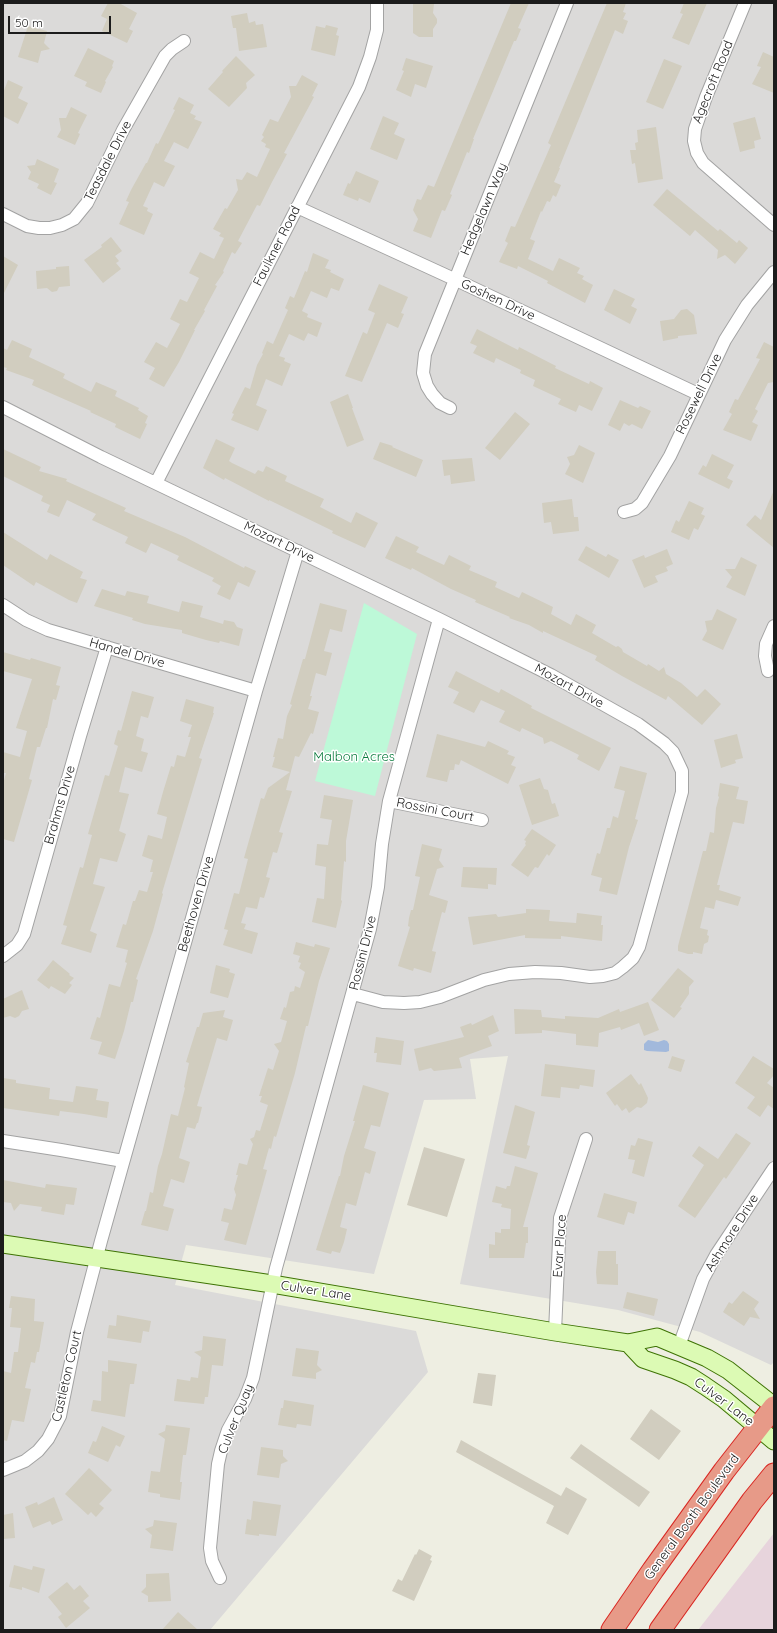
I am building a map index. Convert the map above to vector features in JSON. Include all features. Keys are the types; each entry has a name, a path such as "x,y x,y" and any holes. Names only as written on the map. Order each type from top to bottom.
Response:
{"highway":[{"name":"General Booth Boulevard","path":"612,1630 724,1471 774,1406"},
{"path":"660,1630 752,1501 774,1474"}],"street":[{"name":"Faulkner Road","path":"156,483 296,207 359,87 377,30 377,3"},
{"name":"Hedgelawn Way","path":"450,408 440,403 427,386 423,373 423,361 454,279 512,142 567,3"},
{"name":"Agecroft Road","path":"745,3 706,97 695,129 694,141 697,153 707,167 774,225"},
{"name":"Teasdale Drive","path":"3,214 27,226 39,228 50,228 62,225 74,219 87,203 123,130 165,56 172,49 184,42"},
{"name":"Goshen Drive","path":"296,207 454,279 698,394"},
{"name":"Rosewell Drive","path":"624,512 635,509 642,503 670,456 698,394 725,340 747,305 774,272"},
{"name":"Mozart Drive","path":"3,407 551,675 638,724 659,739 673,752 682,771 682,792 639,947 632,958 623,967 615,973 590,977 535,972 509,974 484,980 440,997 409,1003 383,1002 352,994"},
{"name":"Beethoven Drive","path":"96,1258 122,1161 256,691 298,551"},
{"name":"Handel Drive","path":"3,605 26,620 48,630 256,691"},
{"name":"Rossini Drive","path":"272,1284 295,1195 370,929 378,887 382,844 389,801 439,619"},
{"path":"768,671 765,656 766,644 774,626"},
{"name":"Brahms Drive","path":"3,956 17,945 24,934 80,736 107,647"},
{"name":"Rossini Court","path":"389,801 482,820"},
{"name":"Evar Place","path":"555,1332 560,1218 586,1139"},
{"path":"3,1141 122,1161"},
{"name":"Ashmore Drive","path":"679,1346 703,1279 716,1255 774,1168"},
{"name":"Culver Lane","path":"3,1244 272,1284 628,1343 656,1337 707,1358 728,1370 774,1406"},
{"name":"Castleton Court","path":"3,1470 25,1461 38,1451 55,1428 60,1416 77,1332 96,1258"},
{"name":"Culver Quay","path":"220,1578 212,1561 210,1548 218,1464 228,1430 245,1399 253,1378 272,1284"},
{"name":"Culver Lane","path":"628,1343 643,1359 680,1372 705,1386 724,1399 774,1441"}],"shaded area":[{"path":"3,3 774,3 774,1362 771,1365 700,1332 618,1310 460,1284 508,1056 470,1059 476,1099 424,1100 374,1274 186,1245 175,1285 416,1331 428,1372 210,1630 3,1630"},
{"path":"774,1533 774,1630 698,1630"}],"green space":[{"name":"Malbon Acres","path":"364,603 417,634 375,796 315,781"}],"water":[{"path":"648,1040 658,1042 664,1040 667,1041 669,1044 669,1051 644,1050 644,1044"}],"building":[{"path":"108,3 119,3 137,13 129,29 133,31 127,43 102,31 107,19 101,16"},
{"path":"511,3 529,3 518,28 521,29 516,41 514,41 473,139 469,153 467,152 450,194 452,195 445,211 442,210 431,238 413,231 418,219 413,210 417,199 421,200 428,185 434,187"},
{"path":"607,3 626,3 623,12 626,13 623,19 628,21 623,34 615,30 554,182 561,185 556,197 553,195 550,202 547,201 542,212 541,211 530,239 535,241 528,259 553,271 559,258 580,268 577,273 584,276 582,279 593,285 585,303 547,283 548,281 518,266 517,269 499,262 508,243 505,241 511,226 515,227 551,145 548,143"},
{"path":"684,3 707,3 689,45 672,38 683,14 680,13"},
{"path":"413,4 434,4 433,13 437,19 437,23 433,29 433,37 419,37 413,33"},
{"path":"247,13 249,23 255,21 256,25 263,24 267,47 239,51 236,28 233,28 231,16"},
{"path":"326,25 338,28 336,35 339,36 335,56 311,50 316,26 325,28"},
{"path":"28,26 47,31 44,43 50,49 41,51 38,63 18,57"},
{"path":"88,48 114,61 113,67 105,81 106,82 101,93 85,86 87,82 74,76"},
{"path":"763,52 774,57 774,93 752,84 761,67 757,66"},
{"path":"236,56 255,75 246,83 247,88 229,107 208,89"},
{"path":"406,58 433,66 426,88 415,84 411,97 396,90 404,71 402,70"},
{"path":"664,59 682,66 663,109 646,102"},
{"path":"302,75 318,84 312,96 314,97 284,153 287,154 260,206 257,205 238,241 242,243 235,254 232,252 223,271 224,272 215,285 217,286 204,310 205,311 179,362 164,387 149,379 155,368 144,362 156,342 167,348 180,324 170,319 180,299 187,302 199,278 189,273 200,252 214,259 224,238 219,236 221,233 213,229 225,208 227,209 238,190 236,179 242,180 247,172 257,177 270,149 265,147 266,144 261,141 264,137 262,135 270,119 278,122 291,97 289,86 296,86"},
{"path":"8,80 23,87 18,98 28,103 18,124 3,116 3,93"},
{"path":"179,97 194,105 190,113 196,116 194,119 202,122 188,149 174,142 164,161 175,166 164,187 154,182 143,206 148,208 147,211 153,214 144,235 119,224 129,202 126,201 131,190 147,163 156,143 158,144 175,110 173,109"},
{"path":"71,107 87,115 78,133 80,134 75,145 57,137 61,130 59,118 66,118"},
{"path":"383,116 399,123 394,134 405,139 397,160 370,149"},
{"path":"755,117 761,139 754,141 755,148 740,152 733,123"},
{"path":"656,127 663,179 638,183 635,163 632,164 630,150 636,150 635,143 638,142 637,130"},
{"path":"37,159 59,169 54,182 57,183 51,195 37,188 39,184 28,179 31,172 27,166 35,165"},
{"path":"356,171 379,181 370,203 359,198 358,201 343,195 348,183 350,184"},
{"path":"667,189 718,231 720,229 737,243 739,240 748,248 735,264 725,255 717,259 718,250 695,230 690,236 653,205"},
{"path":"111,237 122,251 115,256 119,261 116,263 121,269 103,283 84,260 102,247 101,245"},
{"path":"313,253 329,260 325,268 331,270 330,272 344,279 339,291 331,288 327,298 311,291 302,311 308,314 307,317 322,323 317,337 308,333 304,341 289,334 279,356 285,358 284,361 291,364 282,386 266,379 256,405 267,410 258,431 231,420 234,414 232,413 245,387 250,389 257,365 263,354 262,353 267,341 273,344 288,310 285,308 290,296 294,298 305,271 307,272"},
{"path":"3,256 18,265 3,295"},
{"path":"69,266 70,286 59,287 57,291 52,292 47,288 37,289 36,271"},
{"path":"379,284 408,297 401,313 404,314 398,328 387,323 362,382 345,376 363,332 367,334 375,313 368,310"},
{"path":"614,289 635,299 631,306 637,309 630,324 604,310"},
{"path":"687,309 694,315 697,334 678,336 678,338 663,341 660,321 674,319 681,310"},
{"path":"477,329 518,350 519,347 556,366 555,368 589,384 590,381 603,388 592,411 579,405 576,412 558,404 561,399 533,386 535,380 520,373 521,370 496,358 494,363 473,353 477,346 470,343"},
{"path":"12,340 32,349 29,357 65,374 63,378 91,392 96,382 117,391 115,396 139,408 138,410 148,416 145,423 147,424 140,439 115,427 116,424 90,412 91,411 32,385 34,380 6,370 7,368 3,367 3,348 7,350"},
{"path":"764,342 774,347 774,382 768,383 755,409 758,411 752,422 758,425 751,441 723,430 732,414 729,412 735,399 738,400 760,359 756,358"},
{"path":"348,394 364,440 347,447 330,402"},
{"path":"620,400 638,408 640,406 651,411 642,429 632,424 629,426 624,423 620,431 608,425"},
{"path":"515,412 530,424 500,460 485,448"},
{"path":"216,439 235,448 229,461 232,463 255,474 258,470 263,472 266,466 287,476 285,481 324,499 320,507 351,523 356,512 378,523 365,548 332,533 333,531 269,501 225,478 224,480 203,468"},
{"path":"380,442 393,446 392,447 423,460 416,477 373,459"},
{"path":"579,445 595,453 583,483 565,474 570,464 567,457 574,455"},
{"path":"3,449 41,467 39,471 67,479 66,481 126,508 124,511 185,537 244,568 245,566 256,571 249,587 238,582 230,600 217,594 221,586 212,581 214,578 177,560 179,556 151,543 146,553 125,543 128,537 92,520 96,514 67,500 59,517 47,512 50,505 41,501 43,496 3,476"},
{"path":"712,454 734,465 727,478 733,481 729,489 698,474 703,465 706,467"},
{"path":"472,458 475,481 451,484 450,475 444,476 442,460"},
{"path":"774,490 774,548 746,525 755,515 761,520"},
{"path":"572,499 574,517 578,517 579,531 553,534 551,522 544,523 542,503"},
{"path":"689,501 704,508 701,514 705,516 698,530 694,528 689,540 671,532 676,520 679,522"},
{"path":"3,532 47,560 50,554 83,572 80,578 87,580 77,603 36,582 34,586 3,565"},
{"path":"396,536 419,547 416,552 444,565 449,555 471,566 469,570 497,582 495,587 519,598 522,592 553,607 551,614 571,625 576,614 596,625 592,633 616,647 618,646 623,652 647,666 648,664 659,671 664,667 666,674 681,683 697,697 705,689 721,704 702,725 668,696 666,700 622,676 595,660 597,656 543,631 543,633 529,625 509,618 510,617 475,602 476,600 451,589 412,568 411,570 385,558"},
{"path":"586,546 606,557 608,554 619,560 609,578 578,560"},
{"path":"667,549 673,564 666,567 668,571 655,576 658,582 644,588 632,560 644,555 645,558"},
{"path":"741,557 757,565 745,596 726,587 732,577 725,569 735,569"},
{"path":"102,589 125,596 127,591 149,596 147,603 179,612 182,601 203,606 200,617 223,624 224,620 234,622 237,627 243,629 239,646 220,641 219,643 206,640 182,633 182,630 145,624 132,620 133,618 94,606"},
{"path":"320,603 347,610 342,632 330,629 324,651 332,653 326,676 316,673 308,709 319,712 313,734 311,733 299,757 295,756 286,790 292,791 279,832 283,833 277,853 273,852 266,877 270,878 264,898 260,897 257,909 246,907 241,923 246,924 244,929 258,933 252,954 223,945 228,930 224,929 234,893 239,894 248,859 244,858 261,798 264,799 268,788 290,772 272,767 275,757 273,757 278,738 283,739 287,716 292,705 290,704 303,659 305,659"},
{"path":"717,609 737,619 723,650 702,640 707,631 705,621 712,620"},
{"path":"3,652 30,660 31,658 61,667 56,685 60,686 56,700 53,699 47,728 40,747 37,747 29,779 32,780 14,842 3,839 3,784 6,773 3,773 3,752 20,757 27,731 16,728 32,679 3,671"},
{"path":"456,671 499,693 501,689 532,706 531,708 611,748 599,771 577,759 579,755 551,741 544,744 543,738 522,728 520,732 499,722 505,711 481,700 474,713 453,703 459,692 448,687"},
{"path":"132,691 154,697 148,718 141,716 136,736 144,739 141,751 148,753 142,772 125,767 119,792 129,794 119,831 126,834 117,862 100,858 93,884 105,887 90,931 97,934 91,953 61,944 67,926 63,925 80,867 83,868 92,835 88,834 105,775 109,776 118,746 114,744 118,730 121,731"},
{"path":"186,699 214,707 214,713 199,758 202,759 162,893 163,894 153,931 136,979 138,980 133,1002 131,1002 115,1059 98,1054 102,1042 90,1039 97,1017 100,1018 109,984 120,987 127,963 125,962 128,950 116,947 123,924 126,925 133,901 135,901 139,890 147,892 153,872 150,872 153,860 142,856 148,835 162,839 167,817 157,814 163,792 171,766 174,767 177,755 185,757 191,737 188,737 192,725 180,721"},
{"path":"437,734 485,747 488,741 509,751 507,754 515,757 511,765 516,767 508,784 461,760 459,765 455,764 454,770 450,770 447,782 426,777"},
{"path":"737,734 743,758 735,760 736,763 721,768 714,740"},
{"path":"620,766 647,773 635,819 638,820 629,847 617,895 599,891 602,878 591,875 597,853 600,854 607,828 610,828 613,816 618,818 625,791 614,788"},
{"path":"540,778 544,789 548,790 552,804 555,803 559,816 532,825 519,785"},
{"path":"720,783 739,787 736,799 748,801 744,824 733,822 717,885 720,885 719,890 741,897 738,906 716,900 714,909 705,907 700,928 708,930 708,942 704,944 702,954 693,952 693,954 688,954 678,951 678,946 703,851 706,851 710,832 714,833"},
{"path":"324,795 353,800 346,841 346,862 344,861 342,901 336,928 312,922 317,898 324,899 326,867 315,865 317,844 328,845 332,820 320,818"},
{"path":"532,829 556,845 549,856 547,854 538,868 535,867 528,877 511,865 526,845 526,841 524,840"},
{"path":"422,844 442,849 439,860 444,867 437,869 429,895 448,901 445,913 442,912 432,951 436,952 431,973 414,968 413,971 398,966 410,927 408,926 409,918 411,910 413,910 420,877 415,876"},
{"path":"463,867 497,868 496,885 488,884 488,889 461,887"},
{"path":"526,909 550,910 549,921 576,923 577,913 602,916 602,941 561,936 561,939 525,938 525,935 473,945 468,917 496,914 498,917 526,913"},
{"path":"296,942 314,947 315,944 330,948 319,981 308,1026 306,1026 295,1073 276,1137 274,1136 271,1149 269,1148 263,1169 267,1170 246,1245 224,1240 229,1223 221,1221 224,1208 232,1210 236,1195 234,1189 238,1175 236,1175 239,1163 247,1165 253,1144 250,1139 254,1137 256,1130 260,1131 268,1105 260,1102 262,1096 259,1096 268,1068 273,1070 279,1051 274,1044 281,1042 287,1021 280,1019 284,1007 286,1008 290,992 294,991 295,986 300,988 305,972 299,968 301,963 298,962 300,956 293,954"},
{"path":"53,960 74,978 69,983 72,985 65,994 51,986 49,989 37,980"},
{"path":"216,965 230,969 229,972 235,974 228,998 210,993"},
{"path":"678,968 694,981 689,987 689,994 680,1007 682,1008 674,1018 651,1000"},
{"path":"22,990 29,1009 22,1011 19,1016 15,1018 10,1016 3,1018 3,999"},
{"path":"648,1002 659,1030 644,1036 639,1023 621,1030 620,1027 599,1033 598,1047 576,1045 576,1034 542,1030 542,1033 515,1034 514,1009 541,1010 542,1017 565,1019 565,1016 598,1018 619,1009 620,1012"},
{"path":"225,1010 223,1017 233,1020 227,1041 217,1038 197,1106 202,1107 198,1123 195,1129 187,1127 179,1158 190,1162 184,1183 171,1179 163,1206 174,1209 168,1231 141,1225 150,1192 153,1193 171,1114 178,1116 189,1063 186,1062 197,1027 199,1027 203,1013"},
{"path":"493,1015 499,1031 488,1036 492,1046 459,1058 462,1068 434,1071 431,1068 419,1071 414,1049 464,1037 460,1027 471,1023 472,1025"},
{"path":"376,1037 404,1041 401,1065 376,1062 377,1053 374,1053"},
{"path":"672,1056 685,1060 681,1072 668,1068"},
{"path":"753,1056 774,1069 774,1075 767,1083 774,1088 774,1109 768,1105 760,1117 747,1108 755,1097 735,1083"},
{"path":"545,1064 595,1070 593,1087 580,1085 579,1089 561,1087 560,1098 541,1096"},
{"path":"631,1074 639,1085 641,1083 648,1098 647,1103 641,1108 637,1107 629,1113 626,1108 622,1111 617,1104 615,1106 606,1093"},
{"path":"3,1078 16,1080 16,1083 50,1088 49,1099 73,1102 76,1086 98,1089 96,1100 109,1102 107,1118 60,1111 59,1116 3,1108"},
{"path":"363,1085 389,1093 380,1127 371,1125 364,1148 376,1152 370,1174 365,1172 356,1206 346,1203 340,1227 347,1229 344,1242 340,1253 332,1251 331,1254 316,1250 340,1176"},
{"path":"515,1105 535,1112 527,1145 530,1146 526,1159 503,1153"},
{"path":"736,1133 751,1143 726,1179 724,1177 695,1218 678,1206 704,1165 692,1156 699,1146 718,1159"},
{"path":"638,1138 653,1142 644,1177 632,1173 635,1160 628,1159 631,1145 635,1146"},
{"path":"424,1147 465,1159 447,1217 407,1205"},
{"path":"515,1166 538,1173 523,1227 528,1227 528,1243 526,1243 524,1258 489,1258 489,1244 495,1245 495,1232 501,1233 501,1229 510,1229 511,1209 501,1207 502,1204 492,1202 496,1186 506,1189 507,1186 510,1186"},
{"path":"3,1180 45,1188 46,1184 77,1188 74,1205 66,1204 64,1215 41,1211 42,1207 20,1204 14,1211 11,1203 3,1202"},
{"path":"604,1193 637,1202 634,1214 628,1212 624,1225 597,1217"},
{"path":"598,1251 616,1251 616,1264 618,1264 618,1285 597,1284 596,1272"},
{"path":"743,1291 759,1302 754,1309 760,1319 750,1317 744,1326 723,1312 729,1302 732,1304"},
{"path":"627,1292 658,1299 654,1316 623,1308"},
{"path":"11,1296 35,1299 34,1321 44,1322 39,1352 37,1352 35,1363 31,1362 25,1388 31,1389 24,1422 12,1420 7,1441 3,1440 3,1371 11,1373 14,1352 18,1352 21,1328 10,1327 12,1308 9,1308"},
{"path":"117,1315 151,1321 149,1332 143,1331 141,1343 107,1338 109,1325 116,1326"},
{"path":"203,1336 226,1339 223,1366 212,1365 208,1397 205,1397 204,1404 174,1401 177,1379 190,1381 191,1377 198,1378 201,1357 194,1352 202,1350"},
{"path":"296,1348 319,1351 317,1365 322,1370 316,1373 316,1379 292,1376"},
{"path":"108,1360 137,1364 134,1384 130,1384 125,1417 91,1411 93,1400 101,1401 102,1371 108,1372"},
{"path":"478,1373 496,1375 492,1406 473,1403"},
{"path":"284,1400 314,1405 311,1426 297,1424 296,1428 278,1425"},
{"path":"651,1409 681,1431 659,1460 630,1439"},
{"path":"166,1425 190,1428 186,1455 183,1455 180,1500 160,1497 160,1494 148,1492 151,1471 160,1472 165,1439 158,1434 165,1431"},
{"path":"102,1426 125,1436 120,1447 116,1445 108,1462 88,1453 93,1441 96,1442"},
{"path":"461,1440 561,1496 566,1487 587,1499 568,1535 546,1523 554,1506 456,1452"},
{"path":"581,1444 650,1492 639,1507 570,1458"},
{"path":"261,1447 283,1450 283,1456 288,1461 281,1464 279,1478 257,1475"},
{"path":"89,1468 112,1490 99,1504 104,1508 96,1517 91,1512 88,1515 65,1494"},
{"path":"54,1497 63,1520 52,1525 50,1521 33,1528 25,1507 37,1502 38,1505"},
{"path":"253,1501 281,1505 276,1536 245,1534 247,1519 251,1520"},
{"path":"13,1513 15,1538 3,1539 3,1515"},
{"path":"154,1520 177,1523 173,1551 150,1548 152,1535 145,1529 153,1526"},
{"path":"419,1549 432,1556 430,1560 432,1561 414,1601 392,1591 398,1579 402,1581"},
{"path":"14,1565 32,1570 33,1566 45,1569 39,1593 22,1587 22,1590 9,1587"},
{"path":"169,1573 171,1601 148,1602 148,1596 141,1592 146,1587 146,1574"},
{"path":"67,1582 74,1590 80,1585 89,1596 83,1601 90,1608 66,1628 58,1617 62,1614 48,1597"},
{"path":"178,1612 198,1630 162,1630"}]}
